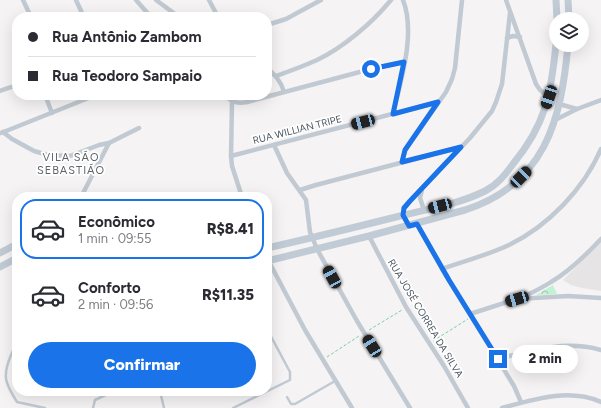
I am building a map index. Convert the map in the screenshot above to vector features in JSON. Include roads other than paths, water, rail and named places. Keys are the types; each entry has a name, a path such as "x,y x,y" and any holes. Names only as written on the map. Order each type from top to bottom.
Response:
{"main road":[{"path":"556,0 557,12"},
{"path":"568,0 569,12"},
{"path":"272,247 424,210 477,194 497,183 525,150 539,125 549,97 555,52"},
{"path":"272,259 417,224 481,205 504,192 519,179 537,159 546,144 560,104 567,52"},
{"path":"549,97 560,104"},
{"path":"544,111 555,120"},
{"path":"424,210 427,221"},
{"path":"403,215 409,226"},
{"path":"0,253 12,247"},
{"path":"0,267 12,261"}],"street":[{"path":"23,0 29,12"},
{"path":"76,0 82,12"},
{"path":"136,0 146,12"},
{"path":"156,0 172,12"},
{"path":"209,0 215,12"},
{"path":"272,23 286,19 321,0"},
{"path":"276,76 317,60 334,50 370,23 391,0"},
{"path":"393,114 404,62 409,27 403,0"},
{"path":"457,0 460,9"},
{"path":"402,162 405,150 446,92 452,79 455,68 462,0"},
{"path":"506,0 536,84 540,90 549,97"},
{"path":"403,215 406,205 486,119 496,102 502,84 510,13"},
{"path":"507,38 513,36 520,37"},
{"path":"272,95 371,69 404,62"},
{"path":"272,72 282,85 284,92"},
{"path":"0,91 12,87"},
{"path":"47,100 52,113"},
{"path":"1,133 84,100"},
{"path":"230,100 232,102 239,103 254,100"},
{"path":"555,120 577,109 601,100"},
{"path":"232,102 230,142 231,156 232,166 240,192"},
{"name":"RUA WILLIAN TRIPE","path":"231,156 438,102"},
{"path":"560,104 577,109"},
{"path":"1,133 34,151 48,155 70,156 99,145 109,143 140,128"},
{"path":"84,192 109,143"},
{"path":"274,145 287,173 300,190 307,204 309,225 312,238 317,249 364,333 410,408"},
{"path":"300,190 461,147"},
{"path":"442,269 499,249 532,232 547,220 574,193 598,162 601,149"},
{"path":"423,188 420,198 424,210"},
{"path":"417,224 442,269 514,386 521,402"},
{"name":"RUA JOSÉ CORREA DA SILVA","path":"369,236 406,307 468,408"},
{"path":"471,316 517,299 552,282 576,264 601,239"},
{"path":"272,268 305,330 352,408"},
{"path":"517,299 568,296 601,298"},
{"path":"498,359 552,346 569,345 601,350"},
{"path":"502,408 549,396 582,396 601,402"}],"lane":[{"path":"272,338 290,372 290,380 272,389"},
{"path":"12,352 5,369 7,387 12,394"},
{"path":"287,396 291,404 295,404 336,381"},
{"path":"13,396 17,402 45,408"},
{"path":"93,408 95,400 103,396"},
{"path":"161,396 164,408"},
{"path":"234,408 258,396"}],"district":[{"name":"VILA SÃO SEBASTIÃO","path":"71,163"}]}
